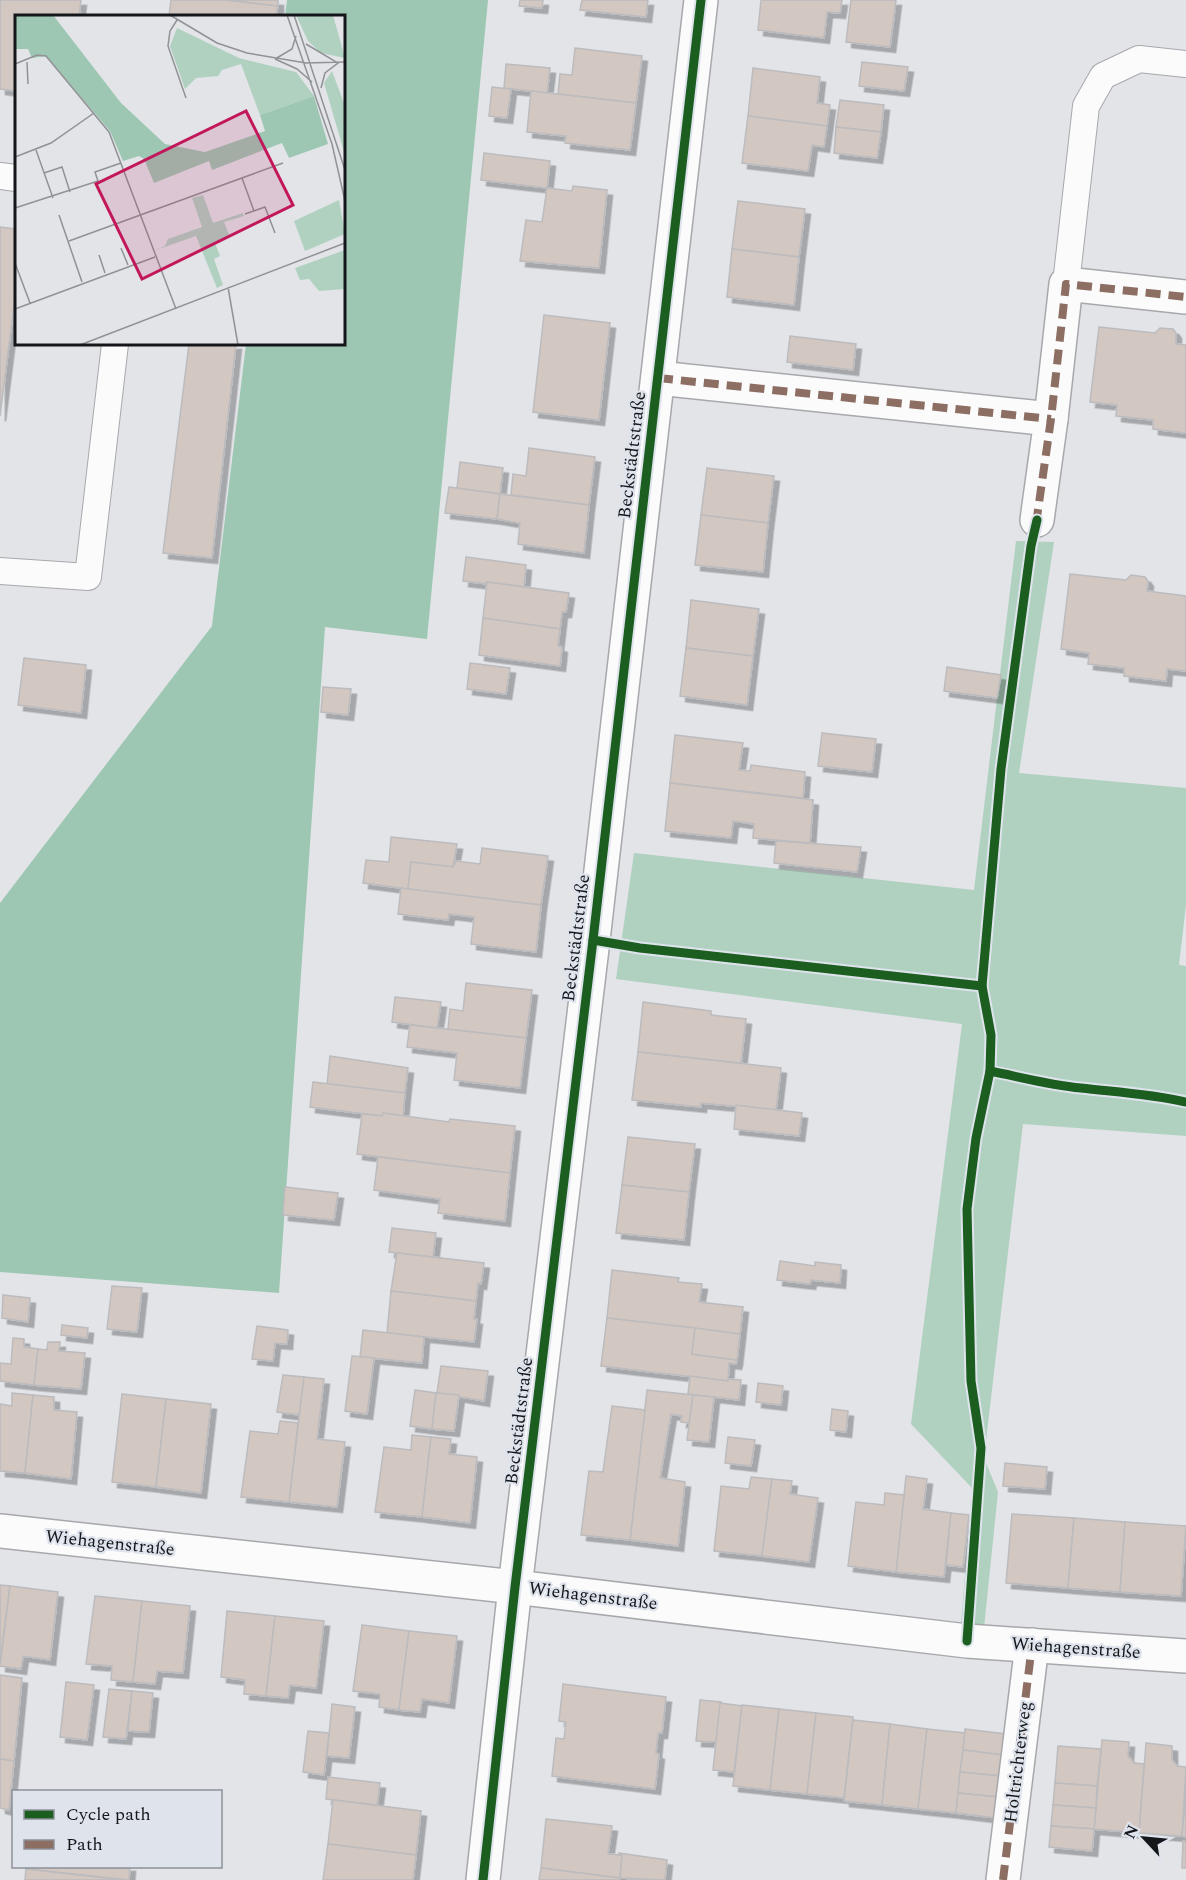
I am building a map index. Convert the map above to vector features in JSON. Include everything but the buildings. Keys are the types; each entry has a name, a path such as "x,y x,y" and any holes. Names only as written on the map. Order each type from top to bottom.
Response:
{"street":[{"name":"Beckstädtstraße","path":"483,1880 515,1587 701,0"},
{"path":"1037,520 1066,284 1186,297"},
{"name":"Beckstädtstraße","path":"658,378 1051,419"},
{"name":"Wiehagenstraße","path":"0,1531 515,1587 967,1641 1186,1656"},
{"name":"Holtrichterweg","path":"1003,1880 1032,1645"}],"lane":[{"path":"1066,284 1086,106 1103,76 1139,59 1186,64"},
{"path":"0,176 15,178"},
{"path":"0,571 88,577 115,345"}],"green space":[{"path":"287,0 488,0 427,639 325,627 279,1293 0,1272 0,903 212,626 246,345 345,345 345,15 285,15"},
{"path":"1016,541 1054,542 1019,773 1186,788 1186,905 1179,965 1186,966 1186,1136 1023,1124 984,1458 998,1492 983,1638 960,1637 972,1488 911,1424 962,1024 616,979 634,853 974,890"}],"marked path":[{"path":"1036,524 1051,419 1066,284 1186,297"},
{"path":"658,378 1051,419"},
{"path":"1003,1880 1032,1645"}],"cycle path":[{"path":"483,1880 515,1587 593,940 701,0"},
{"path":"967,1641 981,1448 971,1381 967,1209 976,1138 990,1071 991,1035 982,986 1001,769 1031,546 1037,520"},
{"path":"593,940 640,948 982,986"},
{"path":"990,1071 1058,1085 1147,1095 1186,1102"}]}
